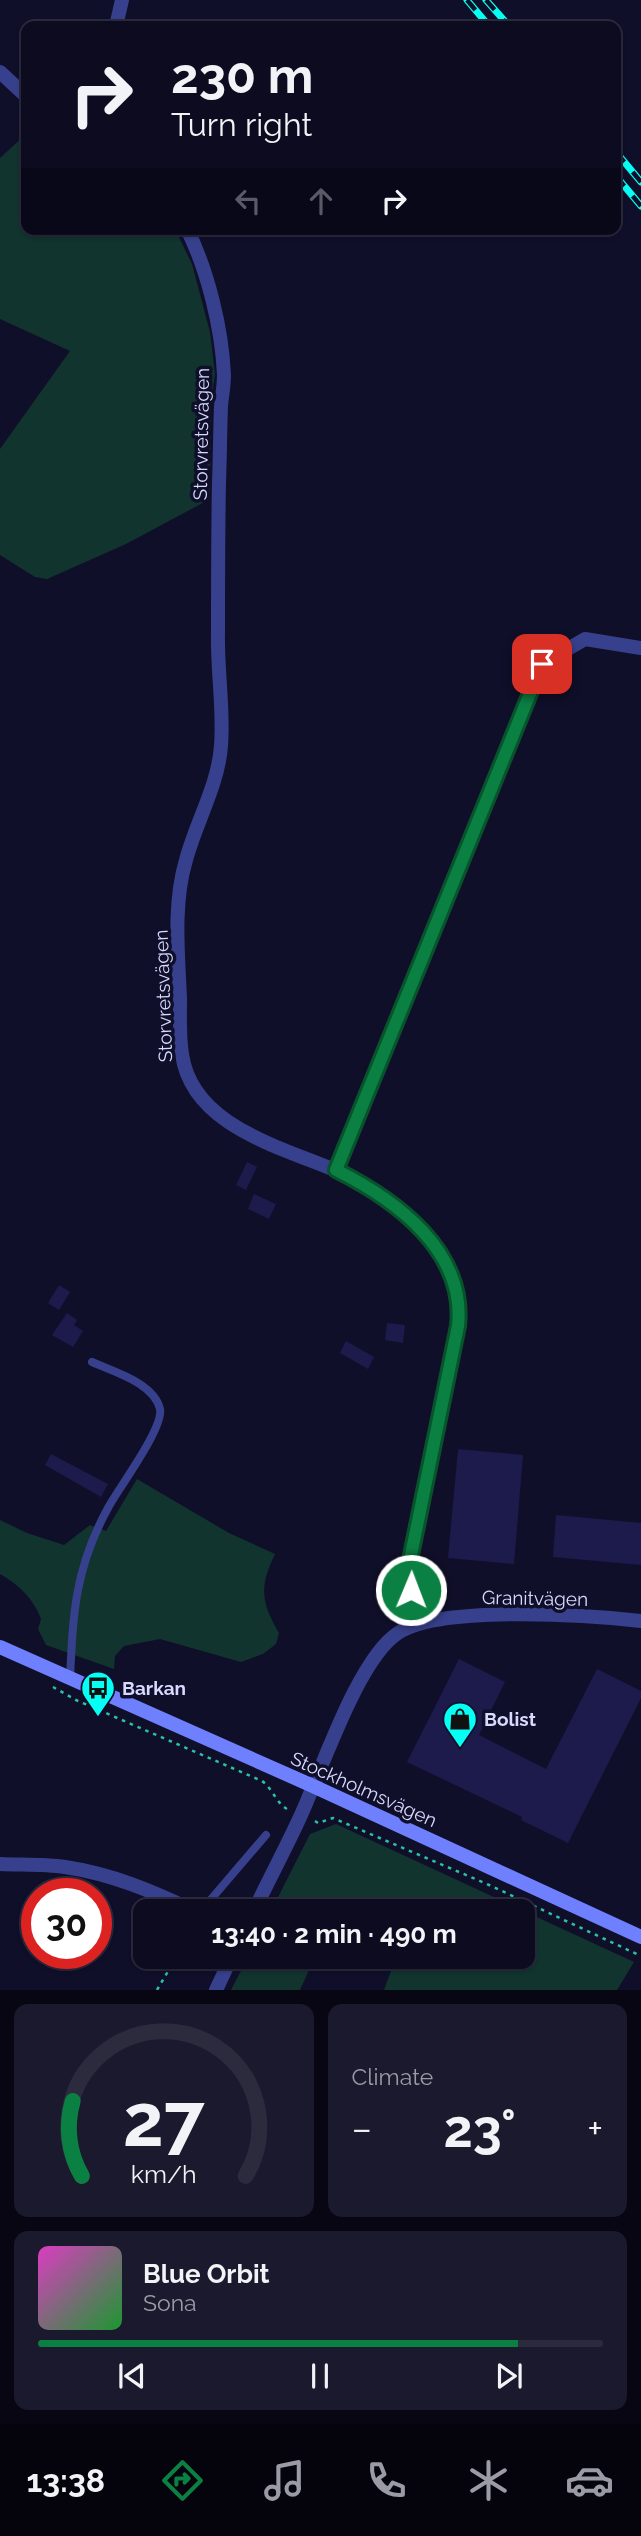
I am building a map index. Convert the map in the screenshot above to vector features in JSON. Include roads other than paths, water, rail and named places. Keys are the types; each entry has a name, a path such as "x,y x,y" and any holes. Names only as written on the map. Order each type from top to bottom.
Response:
{"main road":[{"name":"Stockholmsvägen","path":"0,1647 313,1786 641,1937"}],"street":[{"path":"117,21 122,0"},
{"path":"0,72 21,91"},
{"name":"Storvretsvägen","path":"190,235 202,264 216,320 224,377 219,489 218,634 221,747 215,776 184,864 180,893 178,951 182,1054 187,1075 198,1095 216,1113 241,1129 305,1160 336,1170 388,1199 415,1223 443,1260 457,1291 460,1307 458,1326 410,1560 415,1625"},
{"path":"336,1170 542,664 585,639 641,648"},
{"name":"Granitvägen","path":"260,1899 363,1674 384,1644 398,1632 415,1625 487,1615 548,1615 641,1621"},
{"path":"0,1864 62,1866 98,1873 137,1885 168,1899"},
{"path":"216,1990 226,1969"}],"lane":[{"path":"70,1679 73,1610 79,1578 91,1542 108,1507 155,1432 161,1414 158,1401 151,1392 92,1362"},
{"path":"211,1899 266,1835"}],"railway":[{"path":"467,0 485,21"},
{"path":"486,0 505,21"},
{"path":"621,158 641,182"},
{"path":"621,182 641,206"}],"place":[{"name":"Barkan","path":"98,1718"},
{"name":"Bolist","path":"460,1749"}]}
